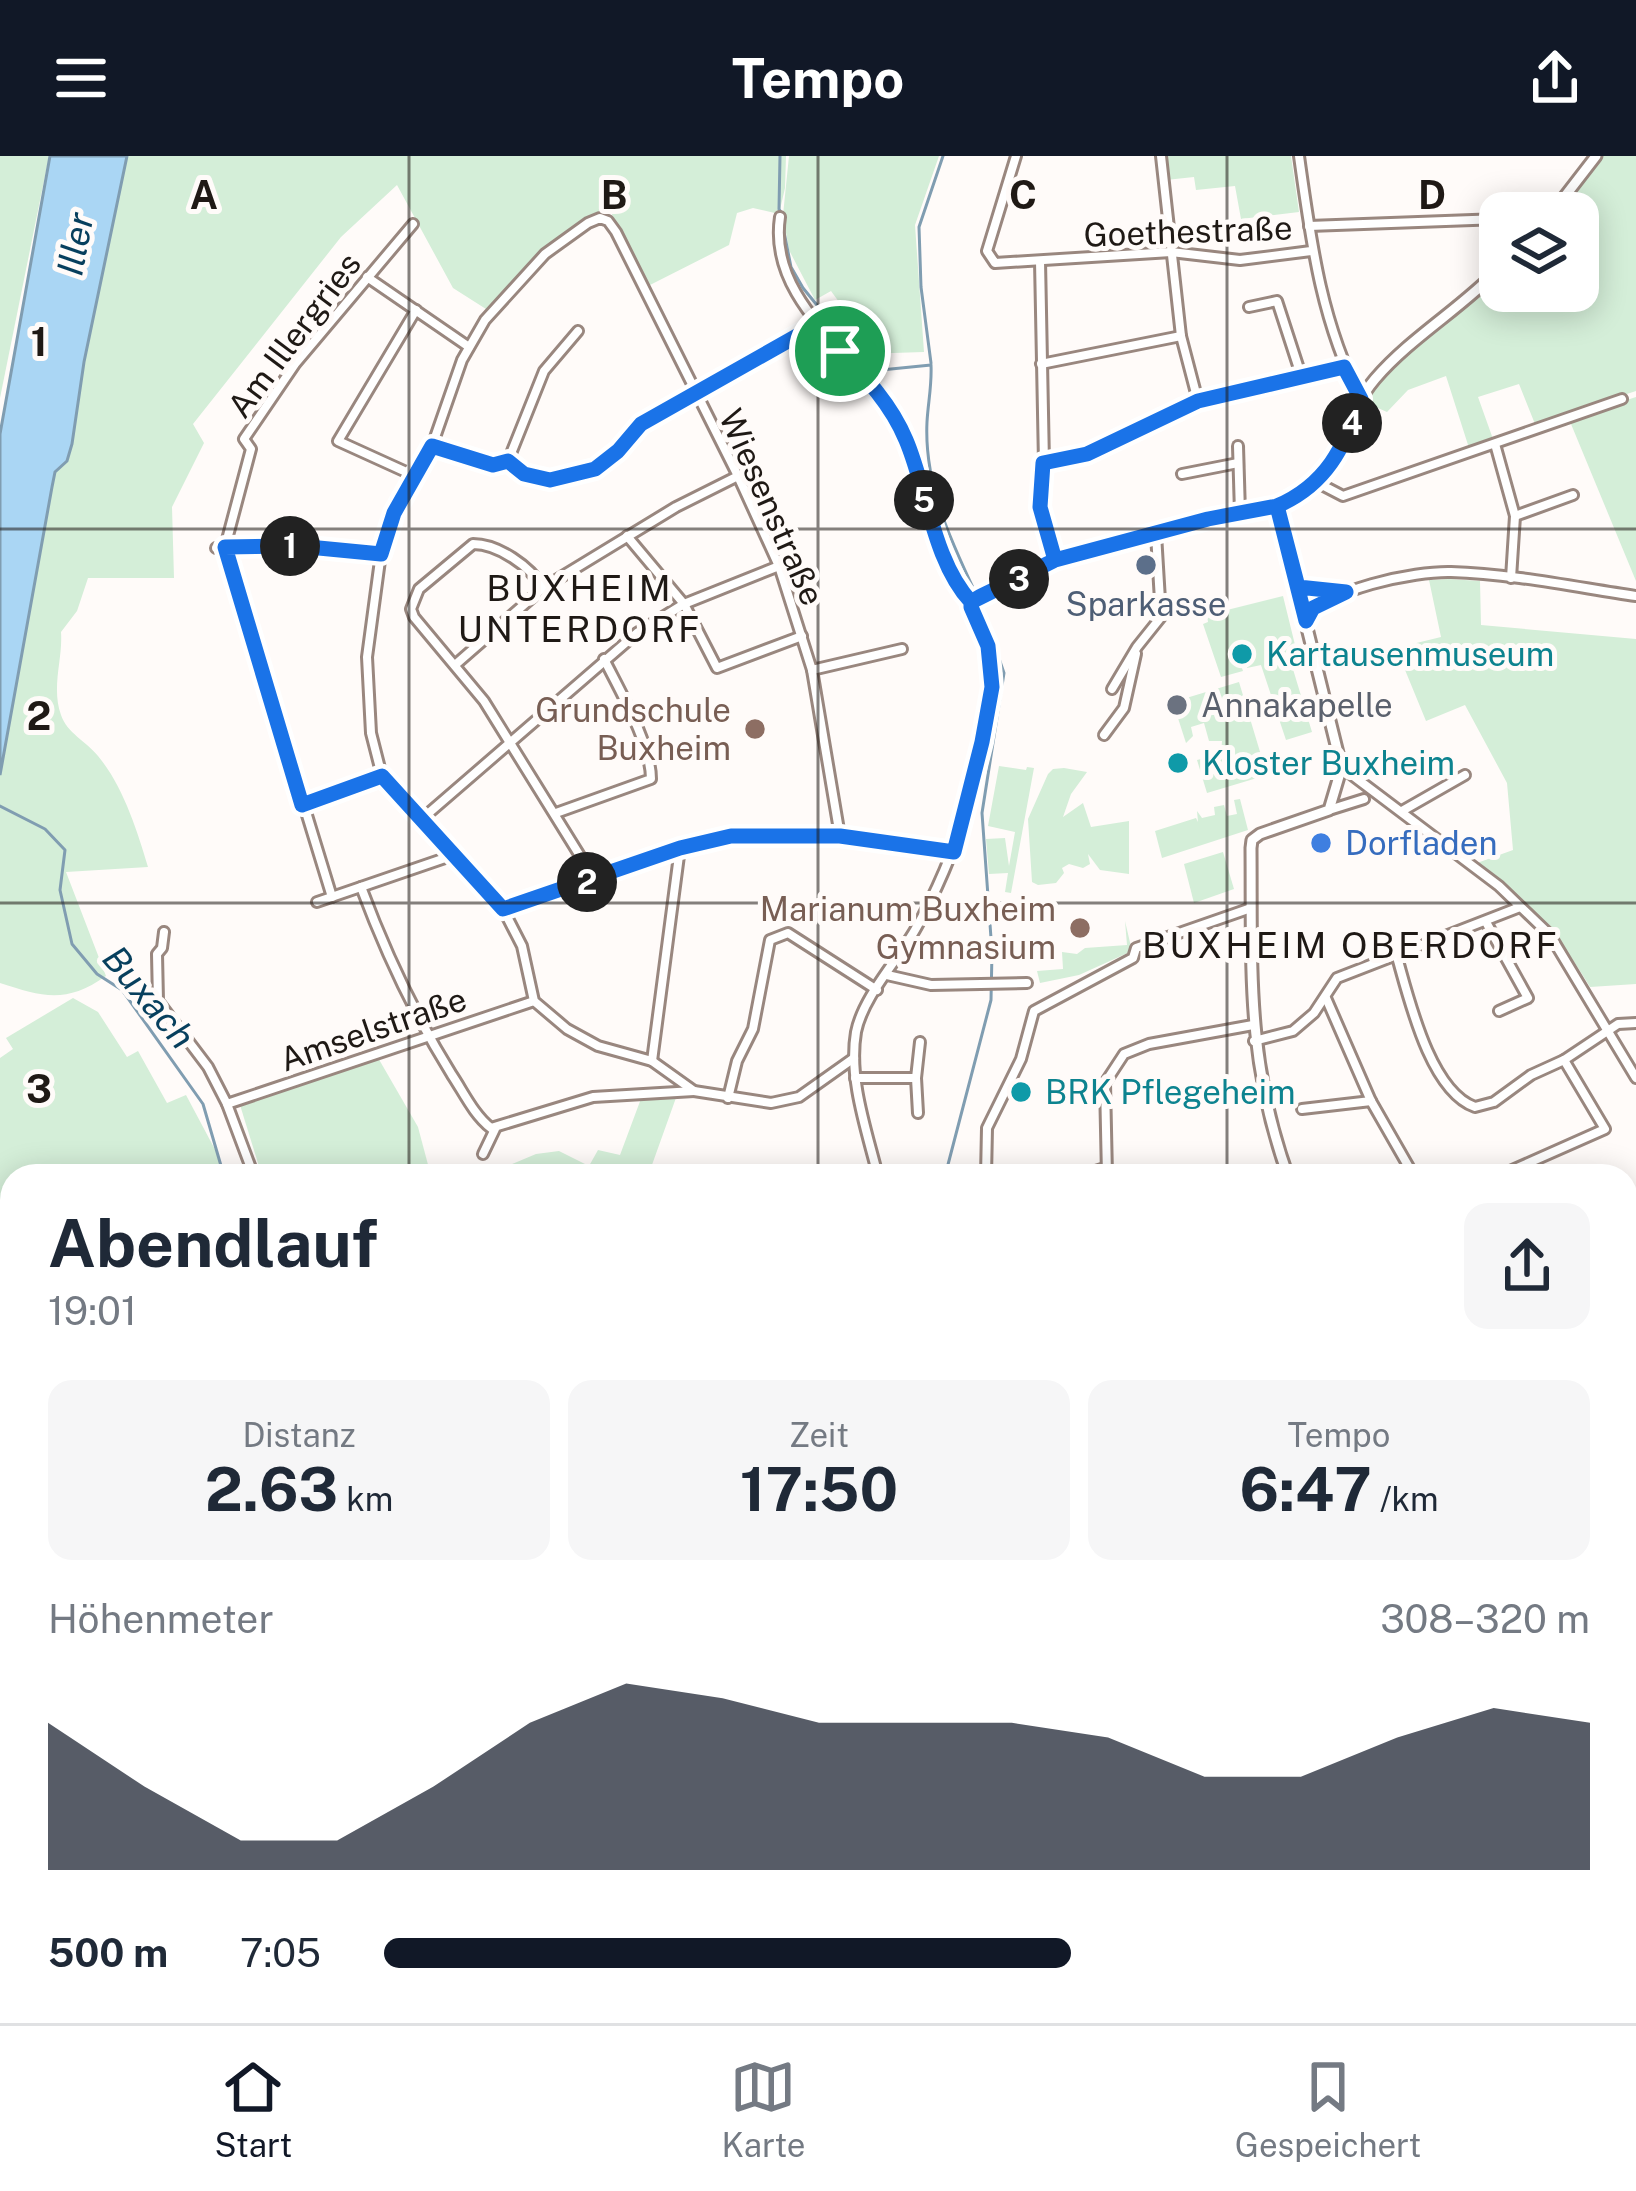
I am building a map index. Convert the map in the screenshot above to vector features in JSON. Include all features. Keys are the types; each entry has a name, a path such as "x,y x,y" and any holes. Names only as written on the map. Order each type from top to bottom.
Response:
{"street":[{"name":"Goethestraße","path":"1016,156 986,251 995,262 1171,252 1240,260 1311,250"},
{"path":"1161,156 1181,336 1198,401"},
{"path":"1299,156 1324,308 1344,367 1361,399"},
{"path":"1568,192 1596,156"},
{"path":"780,217 778,245 784,269 818,324 882,397 898,423 930,519 988,646 992,687 954,852 857,1028 855,1078 875,1164"},
{"name":"Wiesenstraße","path":"469,347 484,320 530,267 574,232 604,218 641,281 779,566 812,670 840,836"},
{"path":"1309,226 1479,220"},
{"name":"Am Illergries","path":"220,547 251,449 244,439 287,374 413,224"},
{"path":"1040,261 1040,507 1055,560"},
{"path":"367,277 469,347 432,446 394,513 381,554 367,657 371,733 382,776 503,909 522,946 534,1001 567,1029 598,1046 652,1061 694,1090"},
{"path":"971,602 1055,560 1277,506 1318,483 1349,433 1361,399 1387,366 1479,290"},
{"path":"1249,307 1281,300 1302,378"},
{"path":"415,476 338,441 416,310"},
{"path":"508,461 519,472 540,478 582,475 607,461 641,424 818,324"},
{"path":"508,461 544,371 578,331"},
{"path":"1041,364 1181,336"},
{"path":"1043,463 1087,454 1198,401 1344,367"},
{"path":"1318,483 1343,496 1622,398"},
{"path":"1495,444 1515,516 1511,578"},
{"path":"432,446 493,465 508,461"},
{"path":"1238,446 1240,513"},
{"path":"1182,474 1238,463"},
{"path":"455,664 543,587 738,476"},
{"path":"1515,516 1573,495"},
{"path":"1277,506 1340,766 1330,810"},
{"path":"1112,689 1161,617 1156,534"},
{"path":"626,536 684,604 717,668 802,636"},
{"path":"543,587 527,569 493,547 472,544 419,589 410,604 414,617 510,740 595,880"},
{"path":"332,897 220,547 298,546 381,554"},
{"path":"423,818 604,659 684,604 779,566"},
{"path":"1306,621 1313,608 1346,592 1446,572 1636,596"},
{"path":"1298,587 1346,592"},
{"path":"1104,735 1124,708 1137,646"},
{"path":"812,670 902,649"},
{"path":"556,813 651,779 630,711 604,659"},
{"path":"1340,766 1522,907 1550,935 1636,1078"},
{"path":"1402,811 1465,775"},
{"path":"302,805 382,776"},
{"path":"1284,1164 1269,1123 1254,1041 1252,840 1364,799"},
{"path":"503,909 680,848 731,836 840,836 954,852"},
{"path":"652,1061 680,848"},
{"path":"317,902 454,855"},
{"path":"361,887 393,972 426,1035 478,1116 495,1129"},
{"path":"1254,1041 1293,1031 1337,978 1522,907"},
{"path":"986,1164 987,1128 1026,1047 1034,1011 1133,958 1136,948 1251,908"},
{"path":"1486,922 1528,998 1499,1011"},
{"path":"164,932 157,954 158,1001 208,1067 250,1164"},
{"path":"728,1098 737,1061 753,1029 770,940 788,933 877,990"},
{"path":"1396,957 1431,1057 1449,1088 1475,1107 1494,1102 1618,1024 1636,1023"},
{"path":"887,975 932,985 1027,983"},
{"path":"1326,996 1371,1101 1406,1164"},
{"name":"Amselstraße","path":"227,1104 534,1001"},
{"path":"1106,1164 1106,1083 1124,1054 1149,1044 1253,1025"},
{"path":"918,1113 920,1042"},
{"path":"483,1154 495,1129 604,1095 694,1090 785,1102 815,1088 854,1058"},
{"path":"1526,1164 1605,1129 1564,1060"},
{"path":"855,1078 916,1078"},
{"path":"1302,1108 1371,1101"}],"green space":[{"path":"0,156 49,156 0,398"},
{"path":"127,156 786,156 779,214 753,208 737,213 729,245 650,285 609,209 604,208 545,247 486,309 453,288 397,185 341,237 193,424 204,443 172,507 174,578 88,578 77,611 61,632 57,694 61,715 115,781 148,867 66,872 106,976 79,991 42,994 0,983 0,775 55,472 72,444"},
{"path":"789,156 939,156 915,225 924,352 862,354 834,321 847,313 831,291 815,300 789,250 783,215"},
{"path":"1164,156 1291,156 1299,212 1241,219 1235,186 1196,190 1194,177 1166,180"},
{"path":"1602,156 1636,156 1636,391 1535,424 1519,384 1478,397 1493,439 1469,448 1446,376 1408,390 1387,412 1364,402 1410,350 1479,294 1479,312 1599,312 1599,192 1575,192"},
{"path":"1636,397 1636,581 1571,424 1565,420"},
{"path":"1429,580 1480,581 1481,625 1636,639 1636,984 1590,987 1540,919 1477,863 1513,850 1507,783 1465,705 1426,721 1396,648 1441,637"},
{"path":"1283,596 1297,653 1289,656 1312,732 1286,740 1261,665 1247,668 1245,649 1236,651 1243,671 1221,677 1203,624 1208,622 1207,615"},
{"path":"1239,682 1267,775 1207,793 1197,760 1221,754 1222,741 1209,741 1204,723 1191,727 1193,736 1186,743 1176,712 1186,709 1183,699"},
{"path":"999,766 1034,768 1011,893 1005,892 1008,873 989,874 986,839 1005,838 1009,866 1015,832 988,826"},
{"path":"1064,768 1087,772 1071,794 1063,817 1083,803 1091,827 1129,821 1129,874 1100,870 1088,854 1090,864 1083,868 1069,864 1056,883 1032,882 1028,819 1048,774"},
{"path":"1240,799 1248,830 1162,858 1155,831 1196,818 1198,822 1197,811 1202,818 1215,815 1214,807 1224,805 1227,816 1237,814 1234,800"},
{"path":"1223,852 1234,889 1194,903 1184,864"},
{"path":"1125,921 1132,951 1079,975 1040,983 1037,971 1063,969 1062,952 1127,945"},
{"path":"73,998 98,1012 127,1057 138,1051 167,1103 186,1095 220,1164 0,1164 0,1058 13,1049 6,1038"},
{"path":"377,1056 418,1127 428,1164 258,1164 240,1105"},
{"path":"677,1095 652,1164 590,1164 598,1150 620,1155 642,1096"},
{"path":"559,1151 585,1164 512,1164 536,1154"}],"water":[{"name":"Iller","path":"50,156 127,156 72,444 67,461 55,472 0,775 0,434"}],"waterway":[{"path":"780,156 779,209 783,216"},
{"path":"931,363 919,227 943,156"},
{"path":"784,232 791,267 803,288 865,364 881,370 931,365 927,445 934,489 976,594"},
{"path":"948,1164 991,1000 982,813 1004,673 980,603"},
{"name":"Buxach","path":"0,806 45,829 65,850 60,890 72,944 97,974 122,990 203,1104 220,1164"}],"place":[{"name":"Sparkasse","path":"1146,565"},
{"name":"Kartausenmuseum","path":"1242,654"},
{"name":"Annakapelle","path":"1177,705"},
{"name":"Grundschule Buxheim","path":"755,729"},
{"name":"Kloster Buxheim","path":"1178,763"},
{"name":"Dorfladen","path":"1321,843"},
{"name":"Marianum Buxheim Gymnasium","path":"1080,928"},
{"name":"BRK Pflegeheim","path":"1021,1092"}],"district":[{"name":"BUXHEIM UNTERDORF","path":"580,608"},
{"name":"BUXHEIM OBERDORF","path":"1351,945"}],"route":[{"path":"840,351 818,324 641,424 601,466 582,475 550,480 519,472 508,461 493,465 432,446 394,513 381,554 298,546 225,547 302,805 382,776 503,909 680,848 731,836 840,836 954,852 991,698 988,646 971,602 1029,575 1055,560 1208,519 1277,506 1306,621 1313,608 1346,592 1298,587 1277,506 1318,483 1349,433 1361,399 1344,367 1198,401 1087,454 1043,463 1040,507 1055,560 971,602 962,592 930,519 898,423 882,397 840,351"}]}
